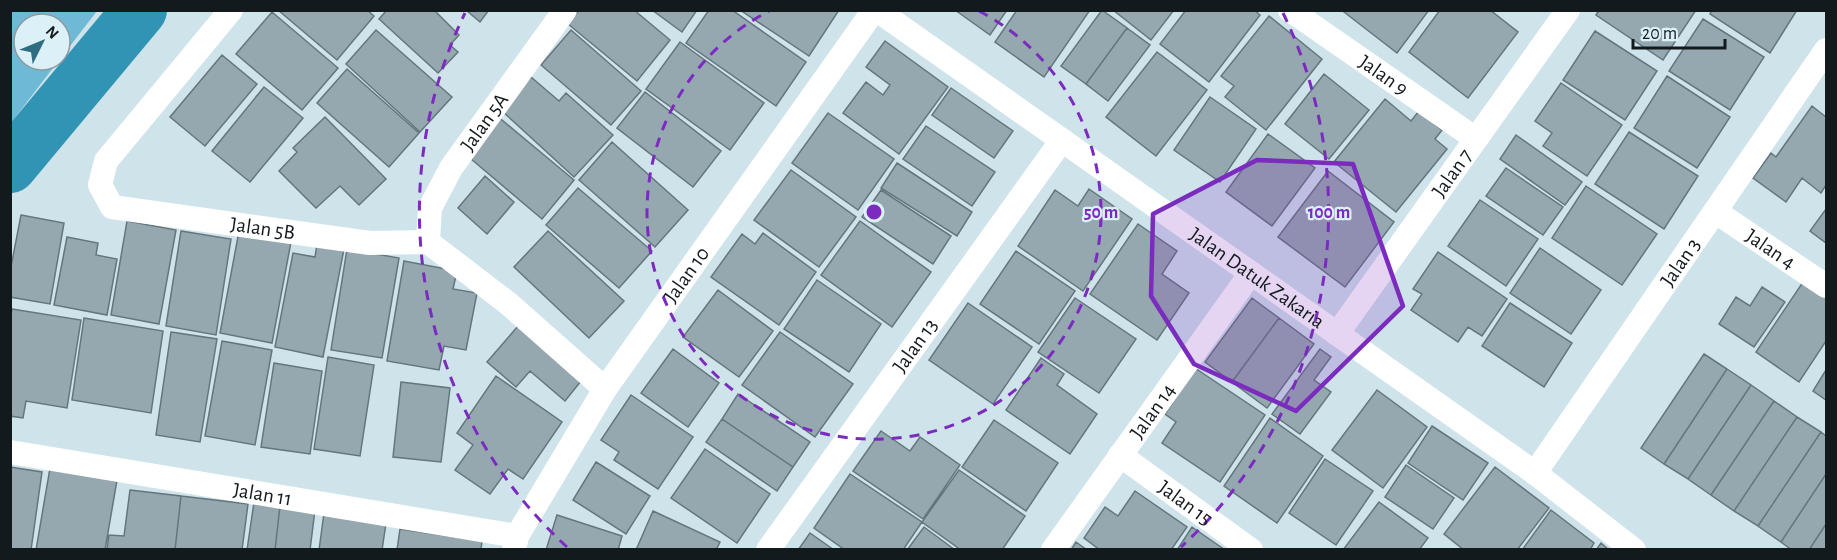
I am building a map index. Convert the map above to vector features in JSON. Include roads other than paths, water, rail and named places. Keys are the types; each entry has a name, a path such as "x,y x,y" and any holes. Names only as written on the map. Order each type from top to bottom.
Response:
{"street":[{"name":"Jalan 5B","path":"231,10 106,161 100,185 112,207 370,243 428,242"},
{"name":"Jalan 5A","path":"428,242 430,208 451,168 565,10"},
{"name":"Jalan Datuk Zakaria","path":"876,10 1535,473 1634,549"},
{"name":"Jalan 10","path":"515,543 605,388 876,10"},
{"name":"Jalan 9","path":"1290,10 1476,139"},
{"name":"Jalan 7","path":"1337,334 1568,10"},
{"name":"Jalan 3","path":"1535,473 1827,50"},
{"name":"Jalan 13","path":"768,549 1062,140"},
{"name":"Jalan 4","path":"1716,212 1827,286"},
{"path":"428,242 509,304 605,388"},
{"name":"Jalan 14","path":"1053,549 1251,273"},
{"name":"Jalan 11","path":"10,452 515,543"},
{"name":"Jalan 15","path":"1120,455 1251,549"}],"waterway":[{"path":"10,166 140,10"}]}
